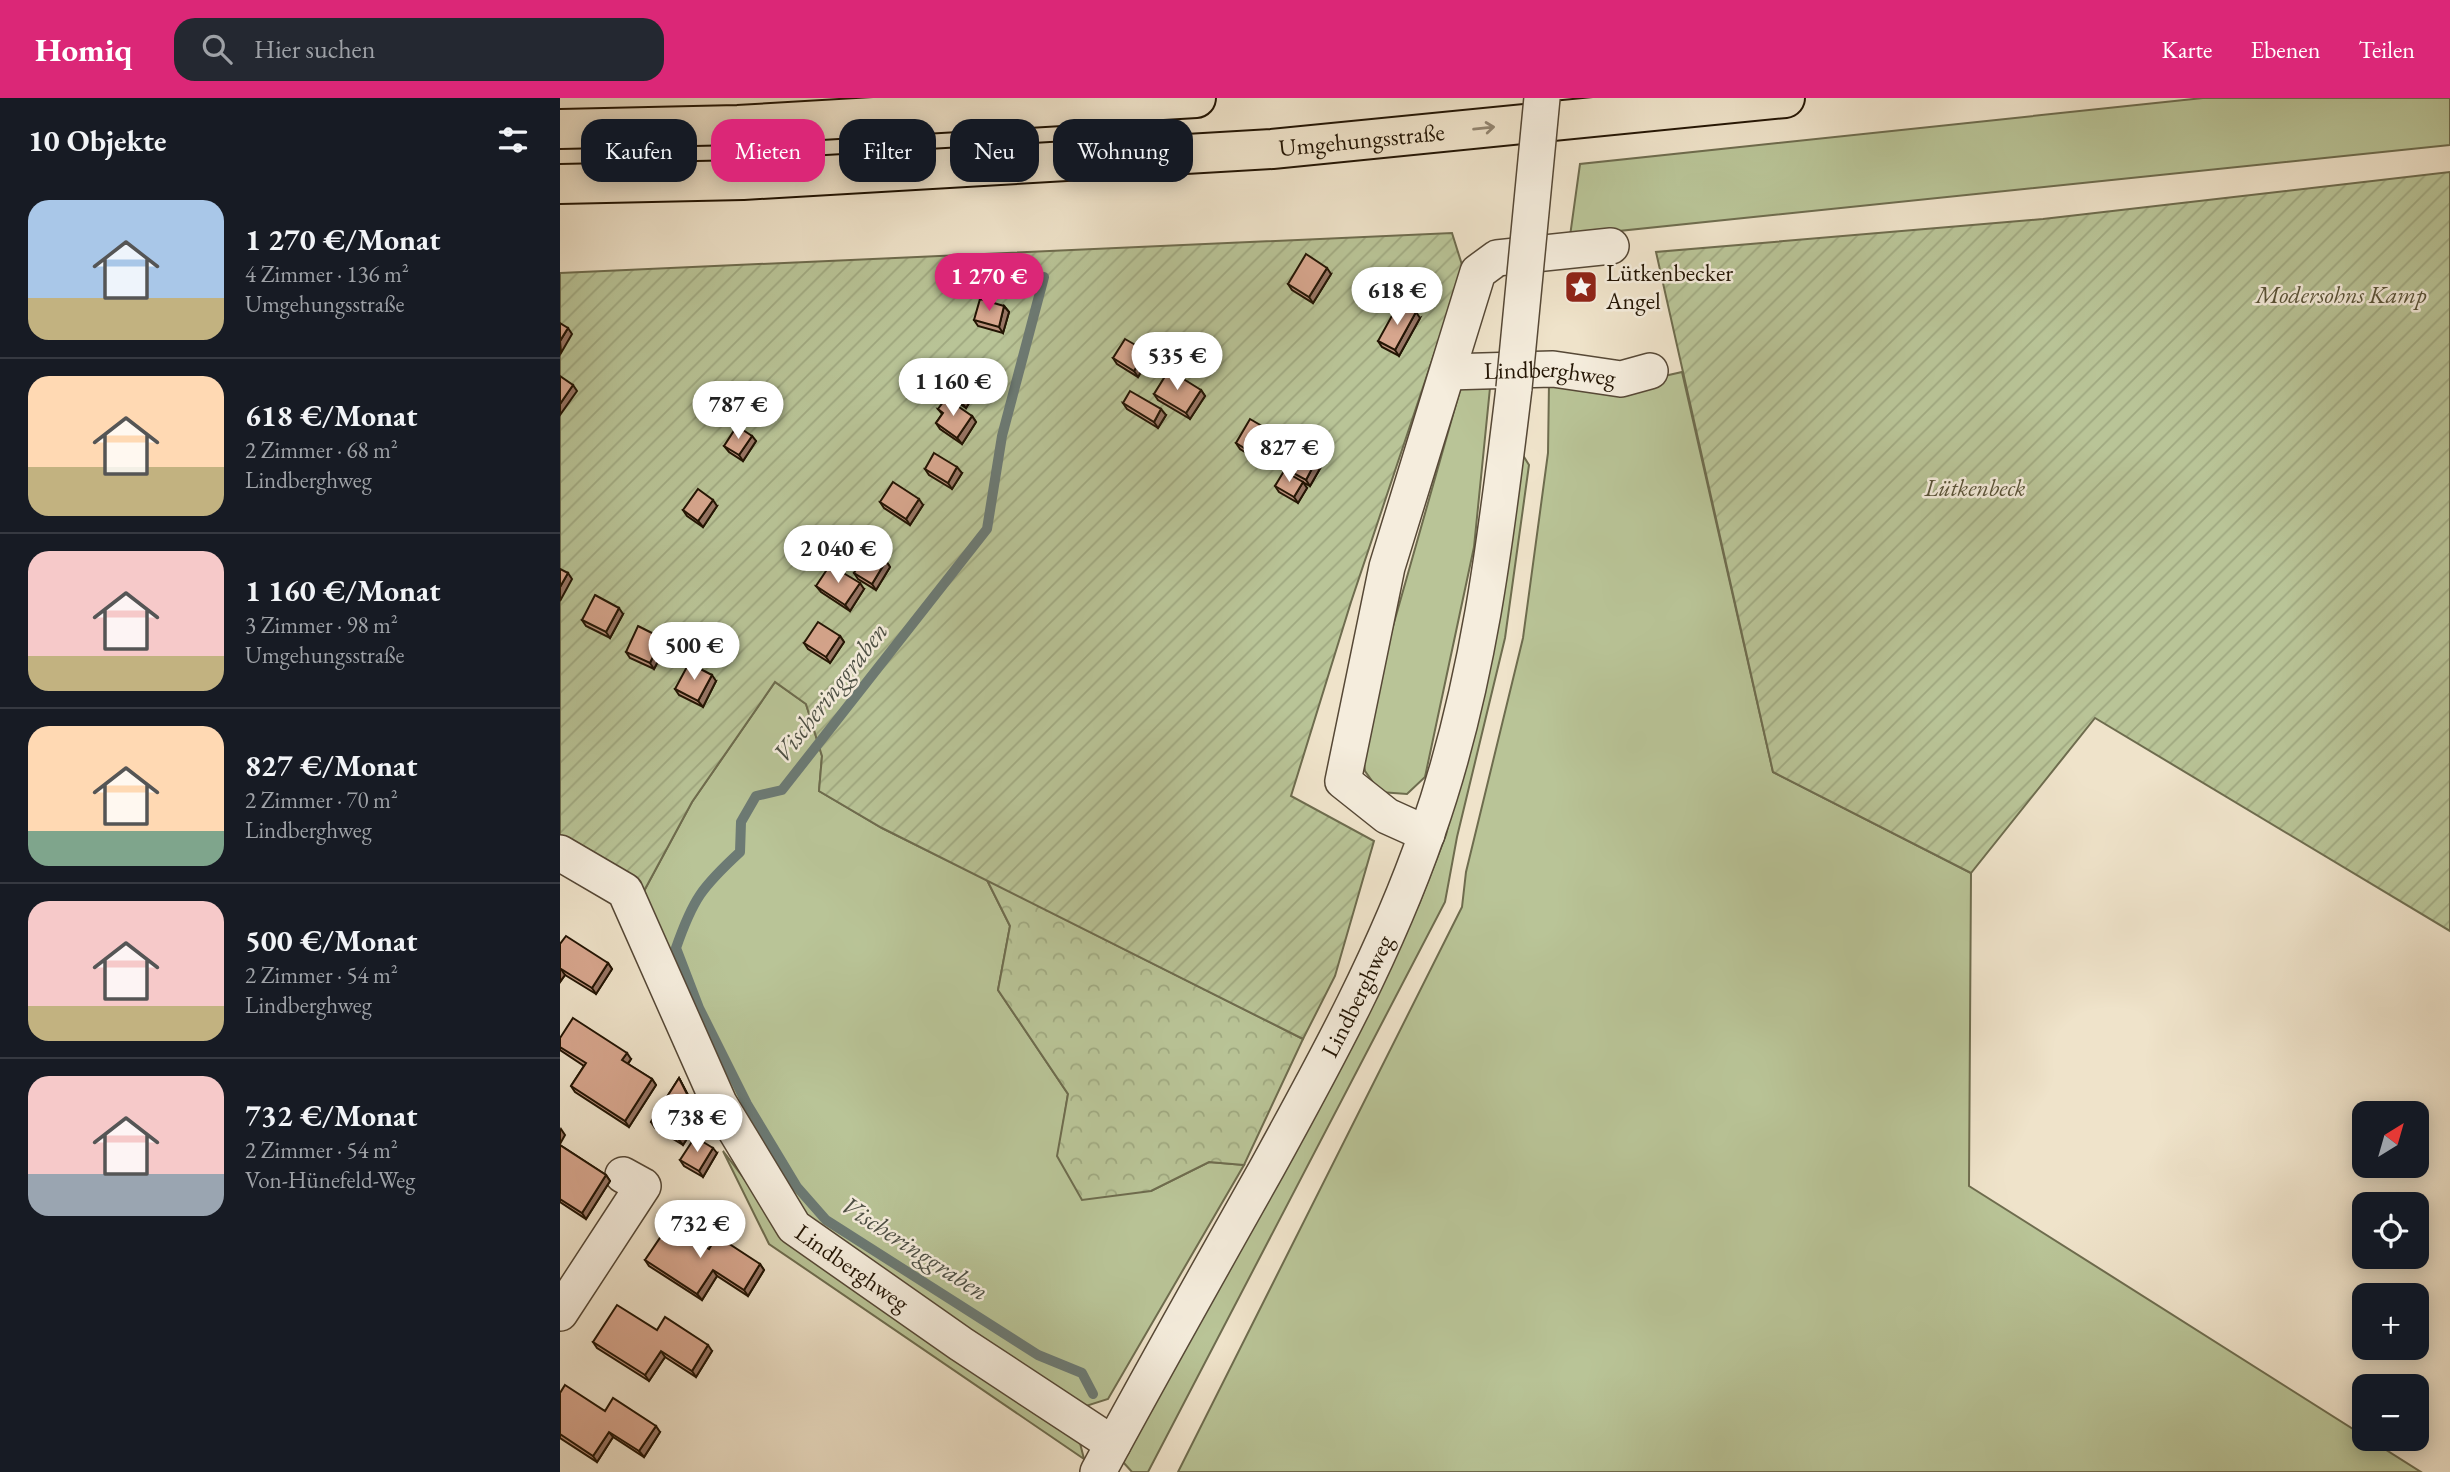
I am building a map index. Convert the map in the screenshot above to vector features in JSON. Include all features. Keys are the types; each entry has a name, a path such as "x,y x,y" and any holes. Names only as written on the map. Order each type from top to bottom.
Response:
{"highway":[{"path":"560,129 738,125 1195,98"},
{"name":"Umgehungsstraße","path":"560,184 743,180 1272,149 1785,98"}],"street":[{"name":"Lindberghweg","path":"560,853 625,891 719,1103 794,1227 961,1344 1105,1458 1325,1063 1376,961 1427,834 1465,705 1491,579 1514,388 1542,98"},
{"name":"Lindberghweg","path":"1427,834 1387,816 1343,781 1387,567 1434,409 1478,272 1497,258 1611,246"},
{"name":"Lindberghweg","path":"1448,372 1553,369 1621,379 1650,371"},
{"path":"560,1313 643,1186 623,1175"}],"green space":[{"path":"2203,98 2450,98 2450,145 1570,236 1580,164"},
{"name":"Lütkenbeck","path":"2450,172 2450,931 2095,718 1971,873 1773,772 1656,252 2043,219"},
{"path":"1452,233 1463,268 1351,602 1291,796 1374,841 1335,976 1303,1039 882,828 819,791 822,756 806,704 775,682 692,802 637,904 560,871 560,273"},
{"path":"1682,372 1773,772 1971,873 1969,1186 2352,1428 2352,1451 2388,1451 2421,1472 1178,1472 1462,907 1466,872 1523,638 1548,453 1549,383 1616,387"},
{"path":"1491,378 1474,547 1425,777 1407,794 1380,792 1365,771 1361,739 1462,383"},
{"path":"1521,452 1529,465 1505,638 1457,837 1445,902 1148,1472 1132,1472 1123,1462 1346,1052 1419,904 1446,835"},
{"path":"775,682 806,704 822,756 819,791 882,828 987,880 1010,926 998,990 1068,1094 1058,1156 1151,1191 1209,1162 1244,1165 1108,1399 1083,1407 800,1216 755,1149 637,904 692,802"},
{"path":"987,880 1303,1039 1244,1165 1209,1162 1151,1191 1082,1200 1057,1156 1068,1094 998,990 1010,926"},
{"path":"723,1151 782,1228 1080,1443 1084,1459 769,1244"}],"building":[{"path":"1306,254 1327,268 1309,297 1288,284"},
{"path":"980,299 1004,306 999,327 974,320"},
{"path":"1399,303 1416,312 1395,350 1378,341"},
{"path":"560,323 568,328 560,341"},
{"path":"1125,339 1146,351 1134,371 1113,358"},
{"path":"954,365 976,379 961,402 940,387"},
{"path":"1169,370 1201,390 1186,413 1154,394"},
{"path":"560,376 573,385 560,404"},
{"path":"1130,391 1161,409 1154,422 1123,403"},
{"path":"946,398 972,416 957,438 936,423 943,413 938,409"},
{"path":"1250,419 1272,432 1257,456 1236,443"},
{"path":"737,426 752,436 739,455 724,446"},
{"path":"1296,448 1317,459 1306,480 1284,468"},
{"path":"934,453 957,467 948,483 925,469"},
{"path":"1284,471 1303,482 1294,497 1275,486"},
{"path":"893,482 919,499 906,519 880,502"},
{"path":"698,489 713,500 698,521 683,510"},
{"path":"868,550 886,561 872,584 854,573"},
{"path":"830,565 860,583 845,605 816,586"},
{"path":"560,569 568,573 560,587"},
{"path":"595,595 619,608 606,632 582,620"},
{"path":"818,622 840,636 826,657 804,643"},
{"path":"638,626 662,638 650,663 626,652"},
{"path":"689,663 712,675 698,701 675,689"},
{"path":"566,936 608,963 592,988 560,970 560,944"},
{"path":"573,1018 627,1053 622,1060 652,1079 625,1121 571,1086 586,1063 560,1047 560,1038"},
{"path":"679,1078 696,1112 678,1139 651,1122"},
{"path":"695,1137 713,1148 699,1171 680,1160"},
{"path":"560,1145 606,1175 582,1213 560,1199"},
{"path":"670,1223 709,1249 717,1236 760,1264 744,1290 713,1270 697,1294 645,1260"},
{"path":"617,1305 657,1330 665,1317 708,1345 692,1371 661,1351 645,1375 593,1342"},
{"path":"565,1385 605,1411 613,1398 656,1426 639,1451 609,1432 593,1456 560,1434 560,1393"}],"waterway":[{"name":"Vischeringgraben","path":"1044,277 1002,436 987,529 782,790 756,796 741,822 740,852 700,895 676,948 699,1008 747,1104 797,1187 826,1220 1038,1355 1082,1373 1093,1394"}],"place":[{"name":"Lütkenbecker Angel","path":"1581,287"}],"park label":[{"name":"Modersohns Kamp","path":"2341,295"}]}
